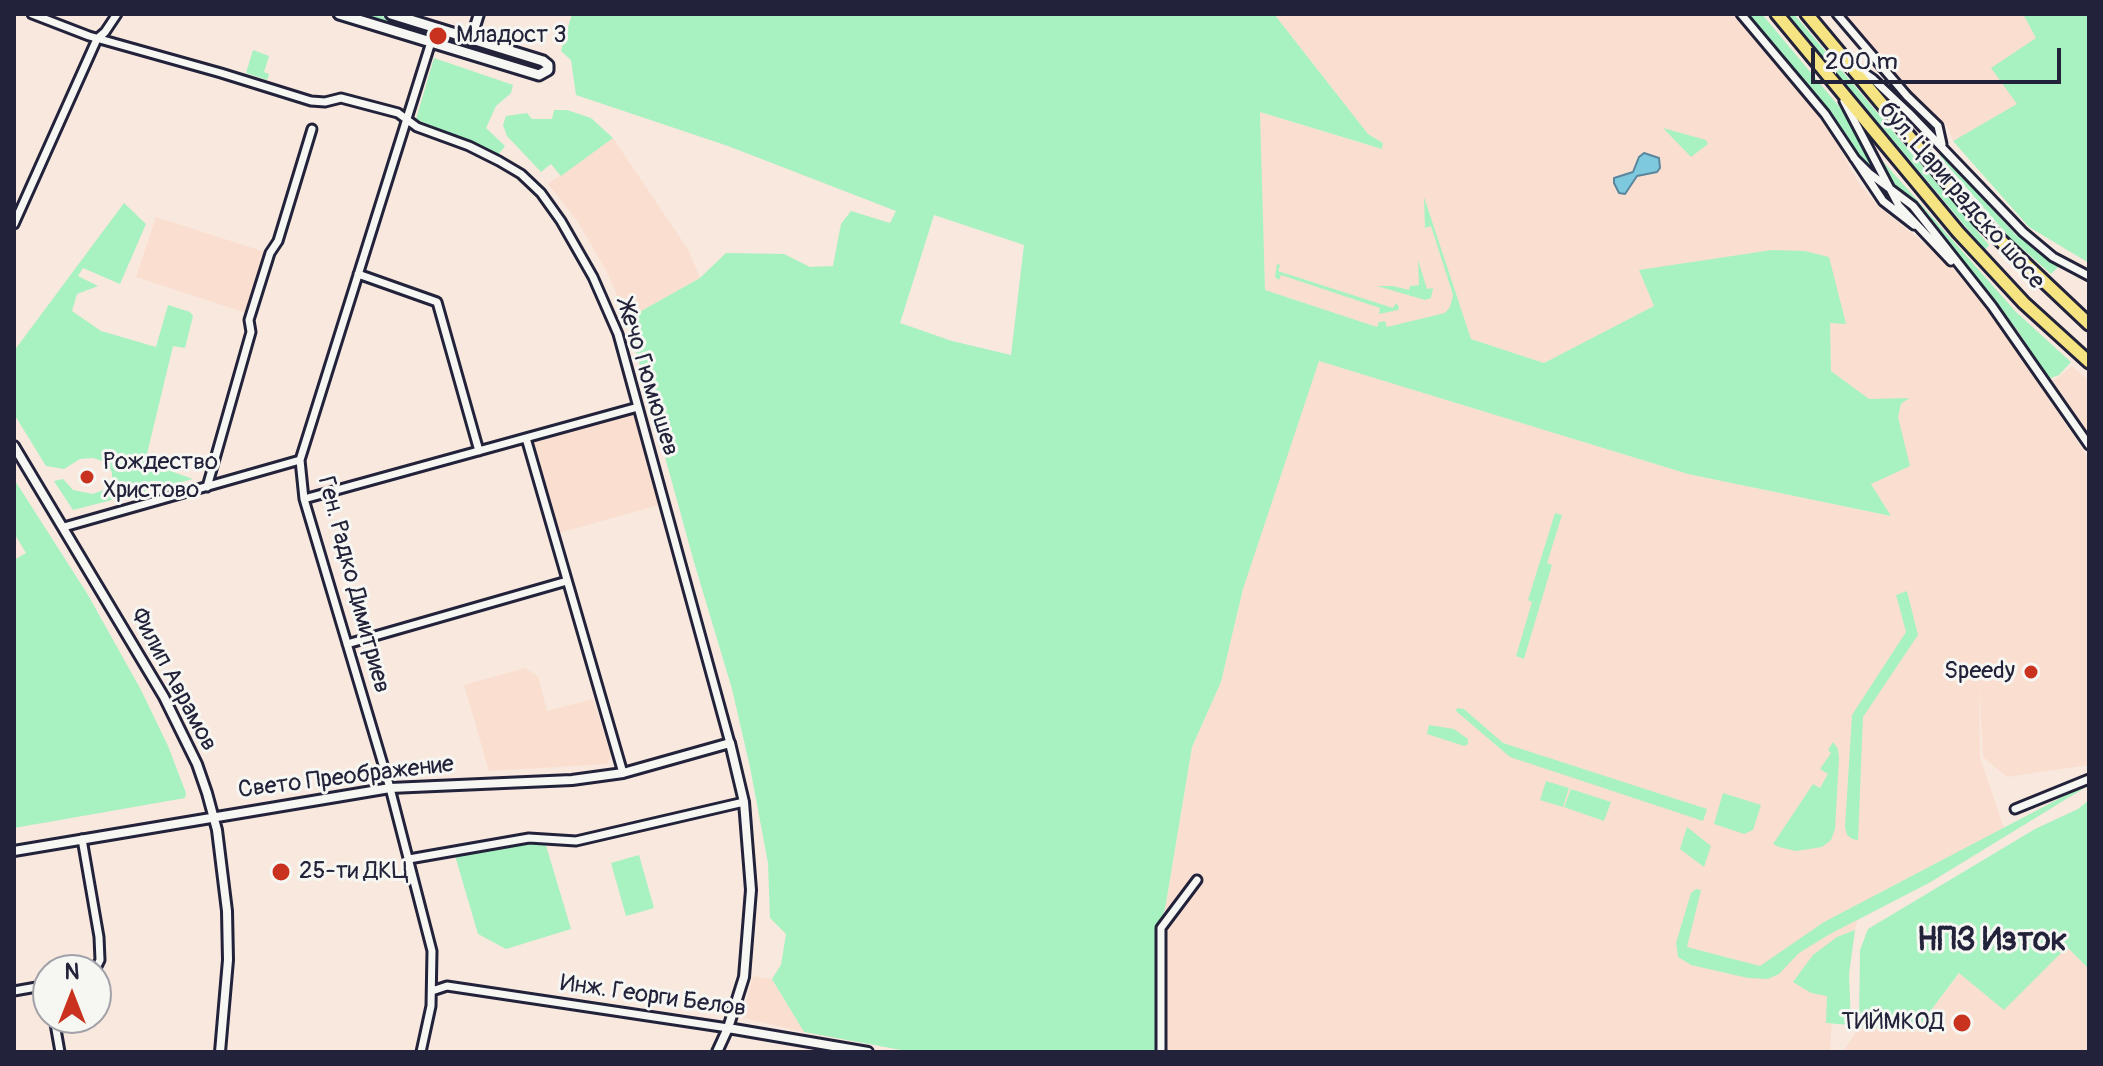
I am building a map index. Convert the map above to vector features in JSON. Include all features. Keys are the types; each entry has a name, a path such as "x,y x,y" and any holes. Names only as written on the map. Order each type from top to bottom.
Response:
{"highway":[{"name":"бул. Цариградско шосе","path":"1777,14 1958,232 2024,303 2089,362"},
{"name":"бул. Цариградско шосе","path":"1807,14 1979,220 2089,324"}],"main road":[{"path":"339,14 539,75 544,75 548,70 547,63 543,61 391,14"}],"street":[{"name":"Жечо Гюмюшев","path":"32,14 97,39 311,101 341,98 398,113 417,127 469,146 521,174 541,193 561,221 593,277 618,334 744,802 751,890 744,977 717,1052"},
{"path":"14,224 97,39 117,14"},
{"path":"471,39 479,14"},
{"name":"бул. Цариградско шосе","path":"1741,14 1825,114 1883,201 1914,225"},
{"path":"1837,14 1907,96 1938,126 1943,146"},
{"name":"Ген. Радко Димитриев","path":"421,1052 432,991 432,951 390,788 304,499 300,460 431,42"},
{"path":"1846,61 1873,79 1943,146 2023,232 2053,257 2089,276"},
{"path":"1835,84 1888,188 1914,225 1973,283"},
{"path":"207,487 251,332 249,320 270,253 278,241 312,129"},
{"name":"бул. Цариградско шосе","path":"1854,158 1888,188"},
{"path":"1888,188 1913,206 2015,337 2089,445"},
{"path":"358,274 437,302 479,451"},
{"path":"304,499 638,407"},
{"path":"526,438 623,773"},
{"name":"Филип Аврамов","path":"14,446 177,722 197,764 214,816 227,911 228,947 220,1052"},
{"path":"64,527 300,460"},
{"path":"347,644 567,581"},
{"name":"Свето Преображение","path":"14,851 390,788 572,780 623,773 730,743"},
{"path":"2015,809 2089,779"},
{"path":"409,859 529,838 576,841 744,802"},
{"path":"82,839 100,954"},
{"path":"1161,1052 1161,928 1197,880"},
{"name":"Инж. Георги Белов","path":"432,991 447,986 868,1052"}],"shaded area":[{"path":"1274,14 1733,14 1828,127 1858,182 1878,206 1948,263 1982,300 2089,459 2089,765 2007,777 1983,757 1979,682 1980,758 2004,828 1873,896 1857,921 1855,930 1837,937 1830,1052 1167,1052 1165,909 1192,747 1221,682 1243,589 1319,361 1688,474 1890,516 1871,483 1902,439 1898,417 1901,404 1908,399 1869,400 1831,371 1830,323 1845,323 1640,270 1655,306 1544,363 1471,339 1388,331 1265,290 1259,112 1381,149 1383,143 1368,134"},
{"path":"1838,14 2023,14 2037,38 2018,104 1953,141 1947,126 1916,99 1853,26 1848,26"},
{"path":"613,138 689,251 700,278 627,319 607,272 576,219 548,184"},
{"path":"156,217 265,252 246,313 136,277"},
{"path":"2072,366 2089,381 2089,435 2053,381"},
{"path":"634,413 659,505 559,533 533,441"},
{"path":"525,668 538,676 547,711 593,699 611,755 608,764 489,771 464,685"},
{"path":"2067,947 2089,969 2089,1052 1843,1052 1859,1027 1916,1029 1960,973"},
{"path":"753,976 772,979 804,1032 742,1018"}],"green space":[{"path":"359,14 375,14 529,61 528,65"},
{"path":"572,14 1274,14 1368,134 1383,143 1382,149 1260,112 1265,290 1377,327 1379,322 1385,321 1387,327 1445,313 1453,295 1431,226 1425,228 1424,197 1471,339 1544,363 1654,306 1639,270 1772,250 1805,251 1829,257 1846,324 1830,323 1831,371 1869,399 1909,398 1901,404 1898,417 1910,466 1871,484 1891,516 1688,474 1319,361 1243,589 1221,682 1192,747 1165,909 1157,930 1156,1052 912,1052 804,1032 772,979 781,965 786,934 770,918 768,863 750,767 732,689 627,319 700,278 726,253 784,254 810,267 833,266 841,224 851,211 890,223 896,211 728,146 576,95 571,60 561,51","holes":["934,215 1024,245 1011,355 952,341 900,323"]},
{"path":"1747,14 1762,14 1847,116 1875,174 1860,160 1832,118"},
{"path":"1787,14 1794,14 1989,245 1985,250"},
{"path":"2023,14 2089,14 2089,263 2029,227 1953,141 2017,104 1991,68 2036,38"},
{"path":"253,50 269,56 264,72 269,74 267,80 246,73"},
{"path":"434,58 513,85 511,93 496,106 486,128 505,146 498,155 416,119"},
{"path":"554,110 567,110 591,118 613,138 561,176 551,164 541,172 507,136 503,125 506,116 527,113 532,119 552,119"},
{"path":"1663,128 1706,140 1708,144 1691,157"},
{"path":"1941,154 2016,235 2059,266 2051,274 2009,237 1940,157"},
{"path":"1880,158 2016,312 2071,362 2059,375 2048,379 2018,331 1917,205 1889,183"},
{"path":"124,203 146,224 120,284 83,268 78,276 98,286 77,294 72,311 101,331 156,347 168,305 190,312 193,316 185,348 173,346 145,462 193,479 73,510 54,481 63,479 73,490 93,494 106,489 112,472 105,462 93,458 80,459 64,469 46,466 14,414 14,351"},
{"path":"1418,260 1427,289 1433,288 1431,298 1425,300 1377,286 1409,290 1410,286 1419,285"},
{"path":"1277,264 1280,265 1278,271 1393,308 1396,303 1398,310 1379,314 1380,308 1281,275 1279,280 1275,277"},
{"path":"14,479 88,595 141,690 168,746 186,793 185,798 14,828 14,560 26,553 14,533"},
{"path":"1555,513 1562,515 1547,563 1552,565 1524,659 1516,656 1532,602 1528,600"},
{"path":"1907,591 1918,635 1863,717 1858,840 1852,839 1845,827 1852,715 1906,632 1896,595"},
{"path":"1457,708 1464,709 1503,743 1707,809 1703,821 1510,757 1456,711"},
{"path":"1429,725 1454,729 1468,739 1468,744 1464,746 1427,734"},
{"path":"1833,742 1839,759 1835,829 1831,840 1822,847 1796,851 1773,844 1813,784 1820,788 1828,774 1820,769 1831,753 1828,750"},
{"path":"1546,781 1569,788 1563,807 1540,800"},
{"path":"2087,784 1929,883 1830,934 1799,953 1779,974 1768,979 1748,978 1691,965 1678,957 1676,943 1691,893 1696,889 1701,890 1687,947 1760,966 1824,922"},
{"path":"1571,789 1611,802 1604,821 1564,807"},
{"path":"1723,793 1761,805 1753,830 1744,834 1714,824"},
{"path":"2089,800 2089,969 2067,947 2004,1010 1959,973 1916,1030 1859,1027 1860,950 1868,929"},
{"path":"1687,827 1711,846 1704,867 1680,849"},
{"path":"544,839 571,929 506,949 478,934 454,852"},
{"path":"639,855 654,908 626,916 611,863"},
{"path":"1855,930 1849,974 1851,1025 1826,1023 1827,996 1811,993 1793,982 1813,955 1837,937"}],"water":[{"path":"1644,153 1659,158 1660,168 1657,172 1637,176 1625,194 1619,193 1614,178 1633,172"}],"place":[{"name":"Младост 3","path":"438,36"},
{"name":"Рождество Христово","path":"87,477"},
{"name":"Speedy","path":"2031,672"},
{"name":"25-ти ДКЦ","path":"281,872"},
{"name":"ТИЙМКОД","path":"1962,1023"}],"district":[{"name":"НПЗ Изток","path":"1992,942"}]}
